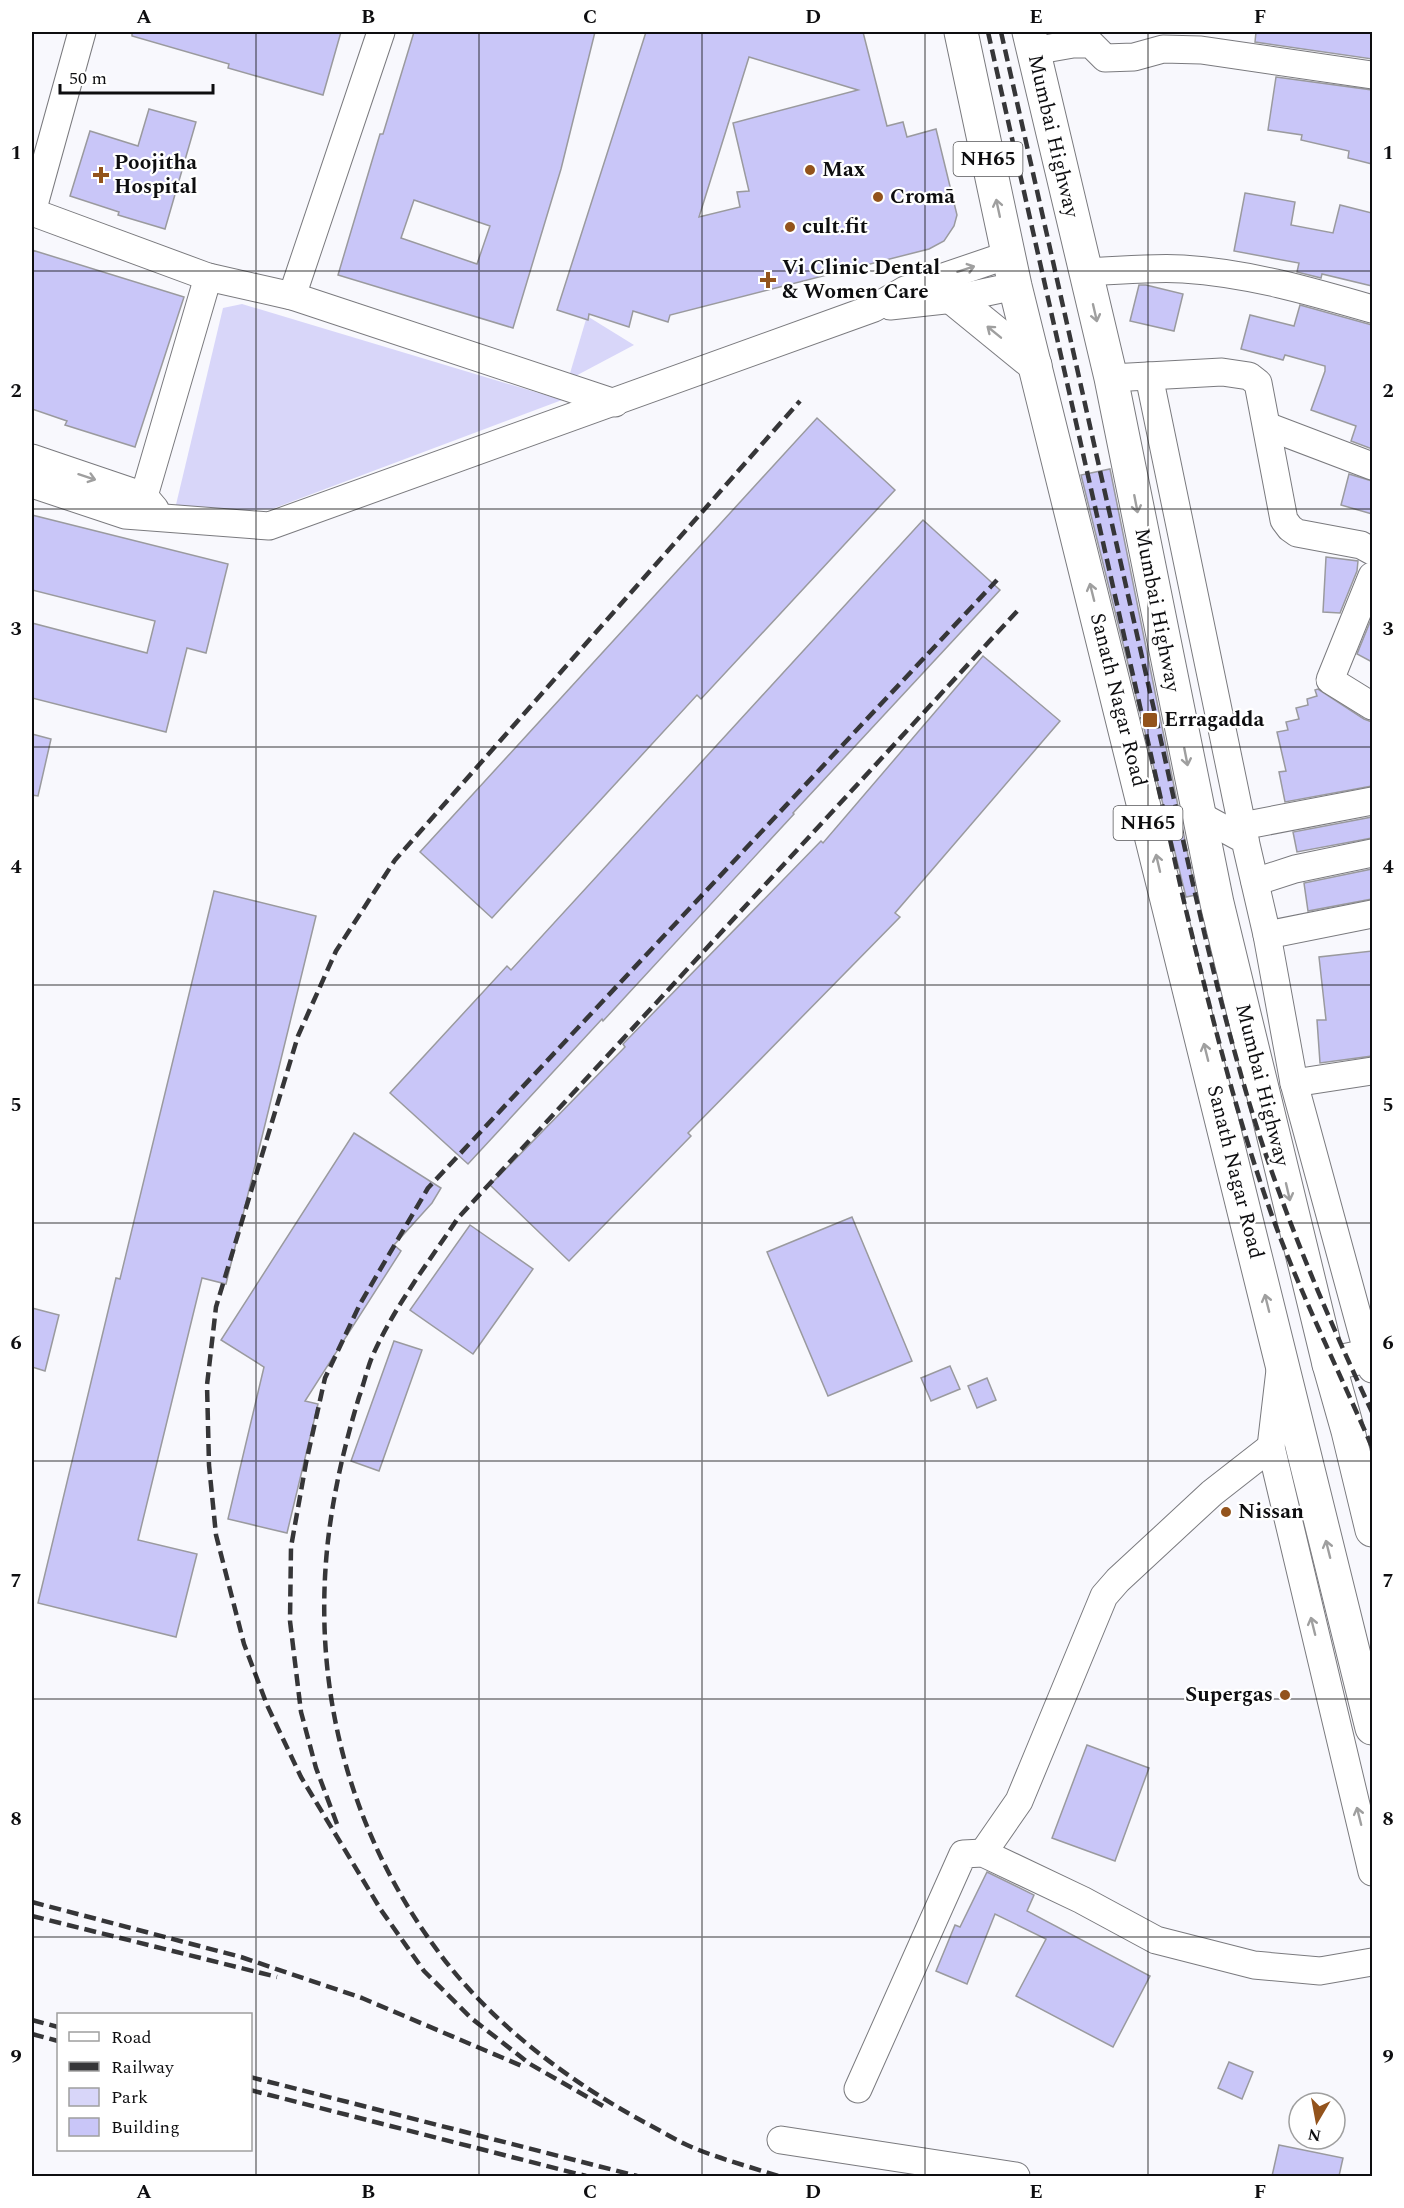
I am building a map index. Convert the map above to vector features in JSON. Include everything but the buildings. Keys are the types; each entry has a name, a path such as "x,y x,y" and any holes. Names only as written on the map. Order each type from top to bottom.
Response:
{"main road":[{"name":"NH65","path":"961,32 1012,271"},
{"name":"Mumbai Highway","path":"1031,41 1111,378 1197,814 1332,1374"},
{"name":"Sanath Nagar Road","path":"1012,271 1282,1359 1286,1444"},
{"path":"954,299 1035,365"},
{"path":"1188,983 1235,972"},
{"path":"1226,1134 1272,1124"},
{"path":"1332,1374 1371,1364"},
{"name":"NH65","path":"1332,1374 1372,1530"},
{"name":"NH65","path":"1286,1444 1372,1728"}],"street":[{"path":"82,32 32,212 208,278 292,296 615,403"},
{"path":"292,296 381,32"},
{"path":"1031,41 1091,44 1105,58 1134,57 1163,49 1202,50 1372,75"},
{"path":"1086,272 1182,269 1240,276 1295,286 1372,309"},
{"path":"874,308 954,299 1012,271"},
{"path":"32,484 125,515 268,526 874,308 905,290 1012,271"},
{"path":"144,495 208,278"},
{"path":"1111,378 1222,372 1248,376 1258,384 1284,520 1297,533 1361,545 1372,551"},
{"path":"1149,376 1267,934 1294,1083 1371,1364"},
{"path":"1267,426 1372,466"},
{"path":"32,458 144,495 164,519"},
{"path":"1372,576 1330,680 1372,706"},
{"path":"1197,814 1244,833 1372,801"},
{"path":"1255,882 1295,869 1372,853"},
{"path":"1267,934 1372,914"},
{"path":"1294,1083 1372,1071"},
{"path":"983,1853 1019,1801 1104,1596 1118,1580 1212,1493 1286,1444 1372,1872"},
{"path":"858,2089 963,1854 983,1853 1082,1900 1156,1940 1254,1965 1320,1971 1372,1962"},
{"path":"781,2140 1016,2176"}],"green space":[{"path":"242,304 562,400 272,509 174,513 223,308"},
{"path":"587,316 634,345 568,380"}],"railway":[{"path":"988,32 1185,906 1224,1060 1258,1175 1282,1243 1372,1447"},
{"path":"1001,32 1197,903 1223,1008 1264,1150 1292,1226 1322,1301 1372,1412"},
{"path":"603,2106 530,2064 471,2018 424,1971 381,1910 301,1777 267,1705 244,1644 216,1535 209,1465 207,1385 216,1307 298,1036 336,951 395,860 800,401"},
{"path":"337,1824 316,1768 301,1712 290,1621 291,1547 306,1463 325,1378 360,1304 428,1188 997,580"},
{"path":"778,2176 709,2154 681,2142 616,2106 560,2069 533,2049 483,2004 440,1954 409,1909 383,1862 362,1813 345,1763 333,1711 326,1658 324,1604 332,1511 348,1435 372,1357 401,1303 458,1218 1020,608"},
{"path":"32,1902 241,1957 362,1998 522,2066"},
{"path":"32,1916 277,1977"},
{"path":"32,2020 57,2027"},
{"path":"32,2034 57,2041"},
{"path":"252,2078 637,2176"},
{"path":"252,2091 586,2176"}],"place":[{"name":"Max","path":"810,170"},
{"name":"Poojitha Hospital","path":"101,175"},
{"name":"Cromā","path":"878,197"},
{"name":"cult.fit","path":"790,227"},
{"name":"Vi Clinic Dental & Women Care","path":"768,280"},
{"name":"Erragadda","path":"1150,720"},
{"name":"Nissan","path":"1226,1512"},
{"name":"Supergas","path":"1285,1695"}]}
